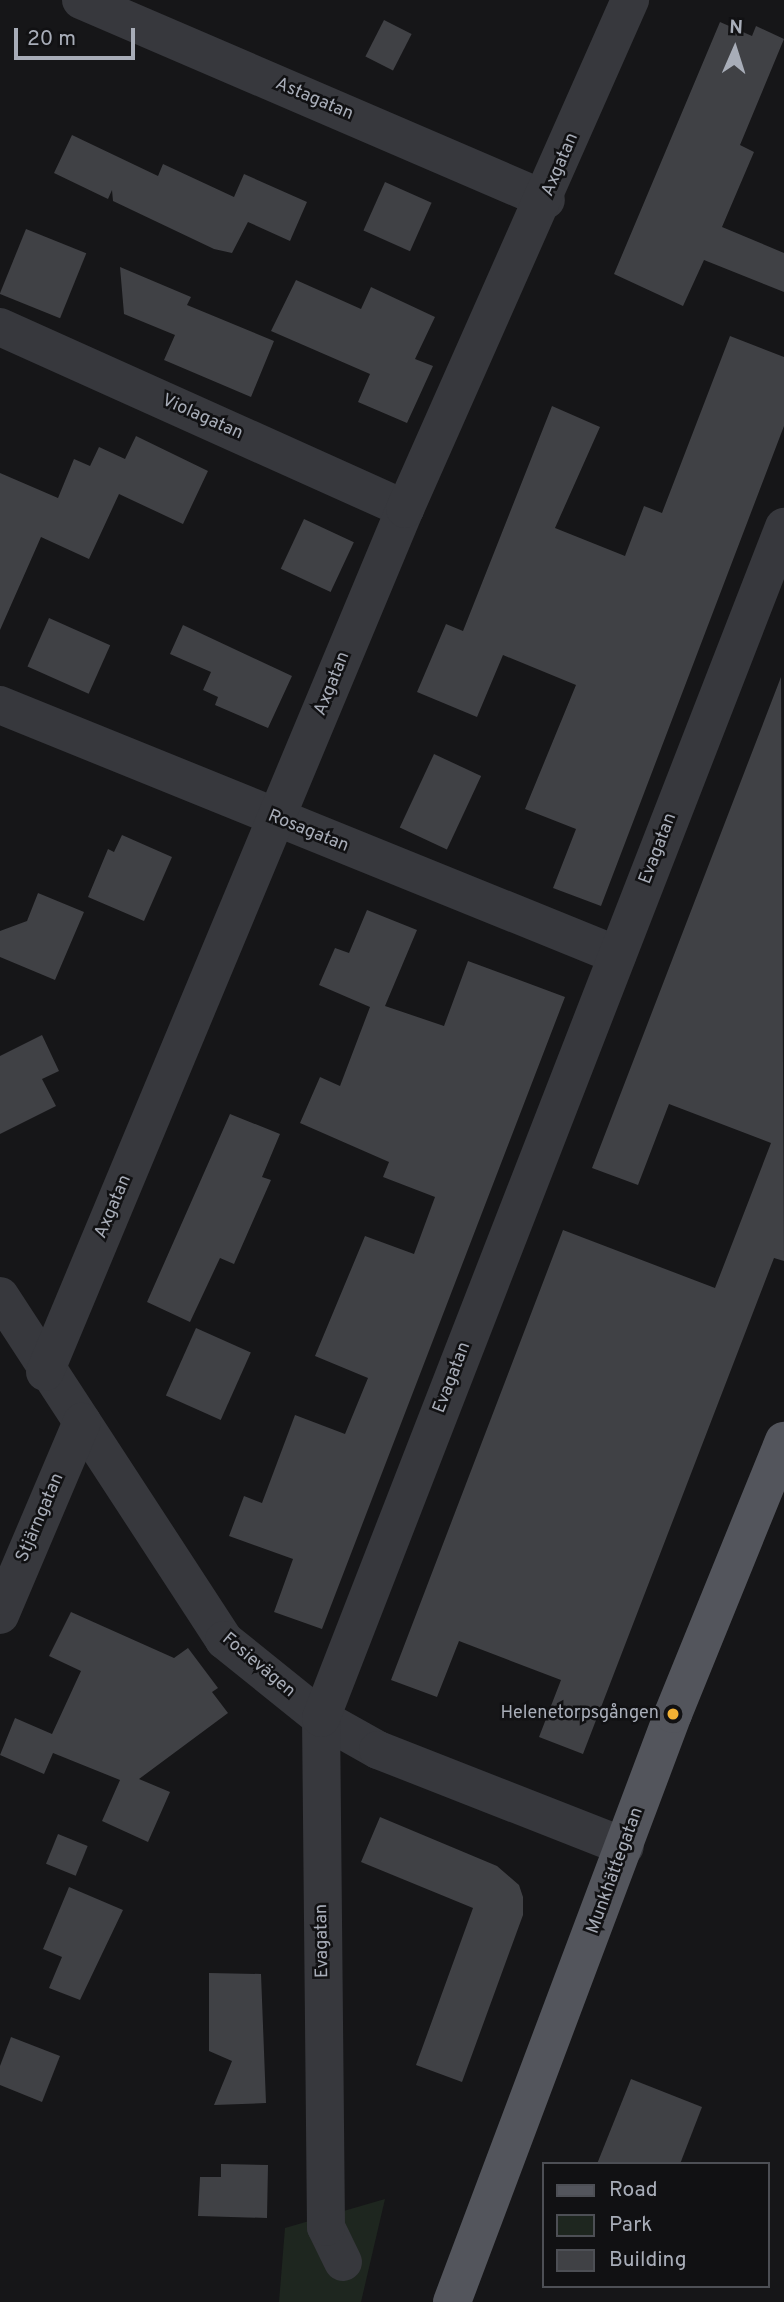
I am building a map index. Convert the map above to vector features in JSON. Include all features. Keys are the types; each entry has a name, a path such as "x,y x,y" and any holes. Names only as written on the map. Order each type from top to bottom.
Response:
{"main road":[{"name":"Munkhättegatan","path":"452,2302 625,1847 784,1441"}],"street":[{"name":"Astagatan","path":"81,0 546,200"},
{"name":"Axgatan","path":"44,1372 405,509 546,200 631,0"},
{"name":"Violagatan","path":"0,327 405,509"},
{"name":"Evagatan","path":"343,2262 326,2227 321,1718 784,527"},
{"name":"Rosagatan","path":"0,705 277,820 617,955"},
{"name":"Fosievägen","path":"0,1296 44,1372 82,1422 223,1640 321,1718 378,1750 625,1847"},
{"name":"Stjärngatan","path":"0,1615 82,1422"}],"green space":[{"path":"385,2199 361,2302 279,2302 285,2228"}],"building":[{"path":"384,20 412,34 393,71 365,57"},
{"path":"720,22 752,36 756,26 784,39 740,145 754,152 722,227 784,253 784,292 704,260 683,306 614,274"},
{"path":"72,135 158,176 163,164 234,197 244,174 307,202 290,241 248,222 232,253 214,249 113,201 112,190 108,199 54,173"},
{"path":"385,182 432,203 410,251 363,230"},
{"path":"26,229 86,253 60,318 0,294"},
{"path":"120,267 191,297 187,305 274,341 251,397 164,360 175,335 124,314"},
{"path":"296,280 361,309 371,287 435,317 415,359 433,366 407,423 358,402 370,374 271,331"},
{"path":"730,336 784,357 784,426 601,906 553,888 576,829 525,809 576,685 503,655 477,717 417,692 446,624 463,631 552,406 600,427 555,528 625,556 644,506 662,513"},
{"path":"136,436 208,471 183,524 119,494 89,559 41,537 0,630 0,473 58,498 74,459 90,466 99,447 125,459"},
{"path":"304,519 354,542 331,592 281,569"},
{"path":"49,618 110,645 89,694 27,666"},
{"path":"183,625 292,676 268,728 215,705 218,697 203,690 211,672 170,654"},
{"path":"781,677 784,1261 774,1258 583,1754 539,1737 561,1680 459,1641 437,1697 391,1680 563,1230 715,1288 771,1143 669,1104 638,1185 592,1168"},
{"path":"434,754 481,776 447,849 400,827"},
{"path":"122,835 172,857 144,921 88,897 108,849 114,852"},
{"path":"38,893 84,912 55,980 0,957 0,931 27,921"},
{"path":"367,910 417,930 385,1006 444,1026 468,961 565,997 322,1629 274,1612 293,1559 229,1536 244,1496 262,1503 295,1415 345,1434 368,1378 315,1356 365,1236 414,1254 435,1197 383,1177 389,1162 300,1123 320,1077 340,1086 370,1007 319,985 335,948 349,953"},
{"path":"42,1035 59,1071 42,1079 56,1106 0,1134 0,1056"},
{"path":"230,1114 280,1134 262,1177 271,1180 234,1264 220,1258 190,1322 147,1302"},
{"path":"196,1328 251,1352 221,1420 166,1396"},
{"path":"71,1612 174,1658 188,1648 218,1688 212,1692 228,1713 139,1779 170,1792 148,1842 102,1821 120,1780 53,1753 44,1774 0,1755 15,1718 52,1734 81,1671 49,1656"},
{"path":"380,1817 497,1866 519,1885 523,1897 523,1915 462,2082 416,2065 473,1908 361,1862"},
{"path":"58,1834 88,1846 76,1876 46,1864"},
{"path":"69,1887 123,1910 80,2000 49,1988 62,1957 43,1949"},
{"path":"209,1973 261,1974 266,2103 214,2105 232,2061 209,2051"},
{"path":"11,2037 60,2056 42,2102 0,2085 0,2066"},
{"path":"631,2079 702,2107 681,2162 598,2162"},
{"path":"221,2164 268,2165 267,2218 198,2216 200,2177 221,2177"}],"place":[{"name":"Helenetorpsgången","path":"673,1714"}]}
